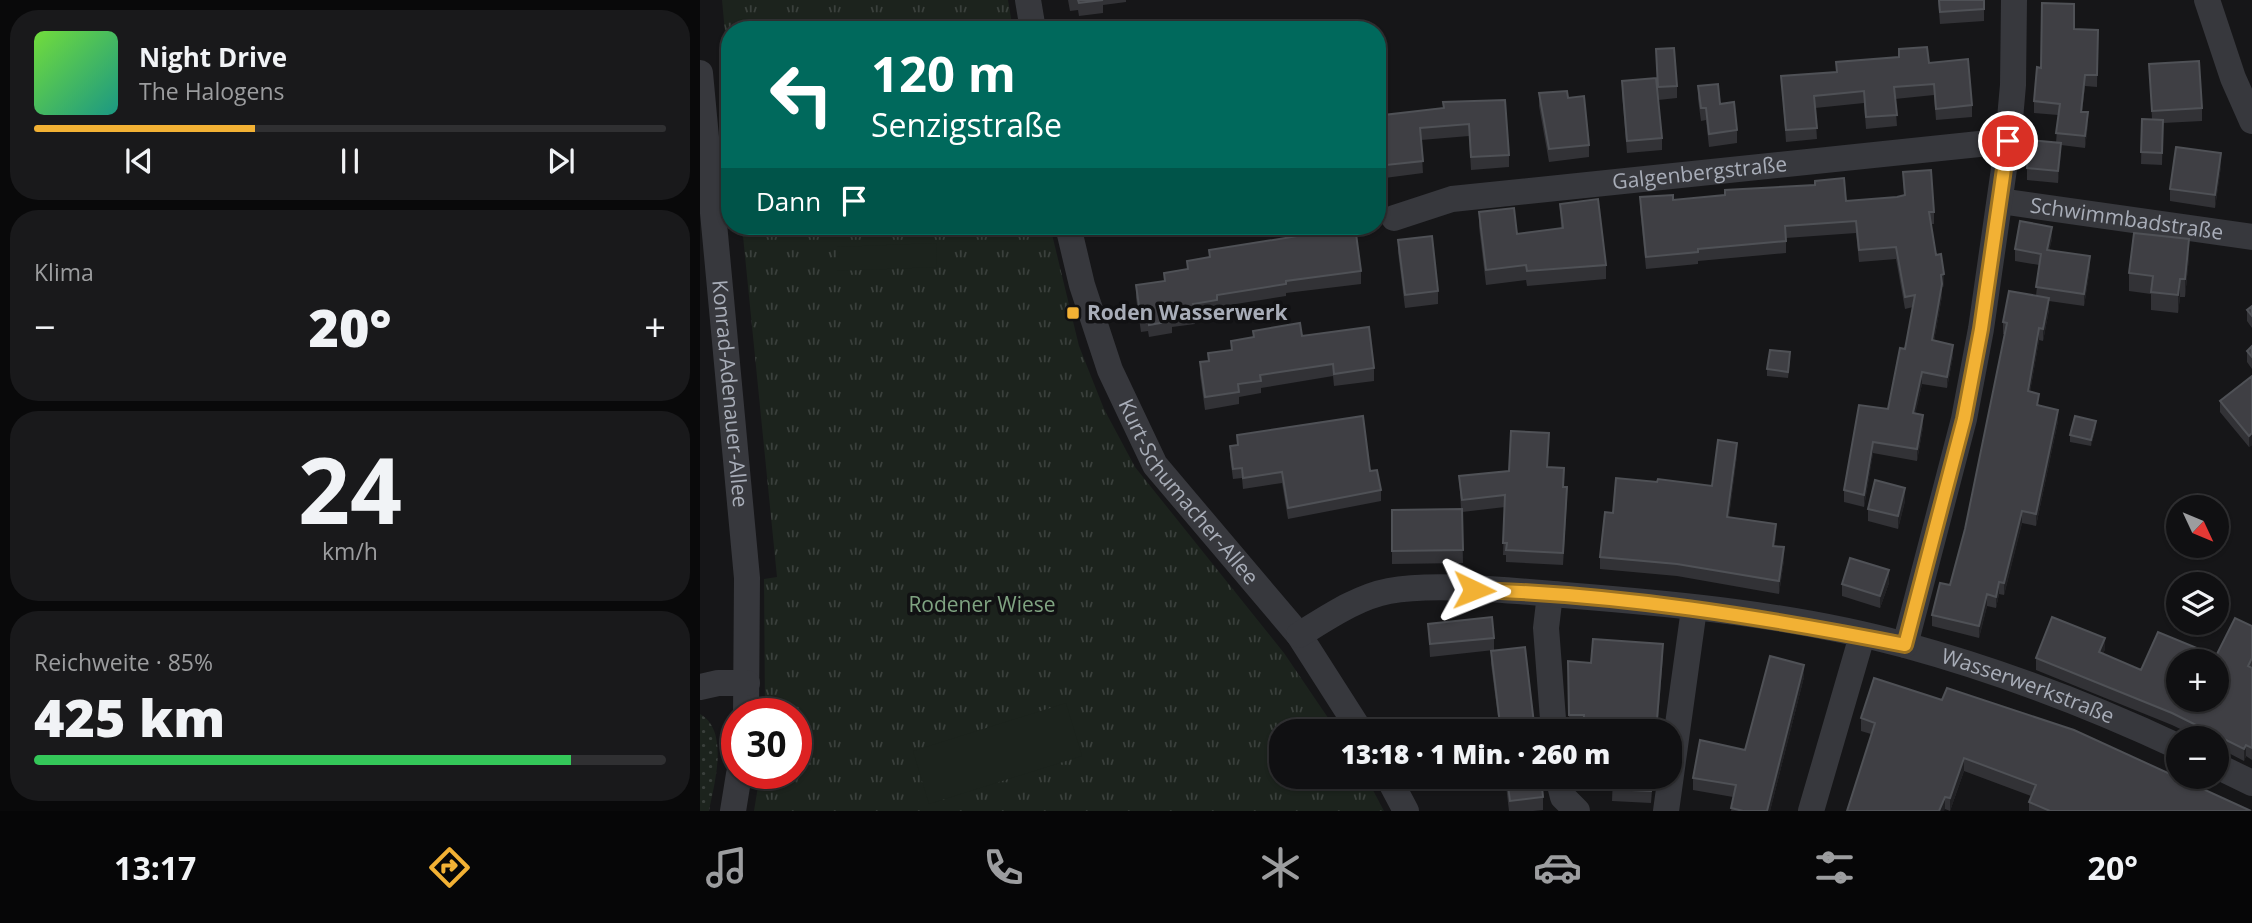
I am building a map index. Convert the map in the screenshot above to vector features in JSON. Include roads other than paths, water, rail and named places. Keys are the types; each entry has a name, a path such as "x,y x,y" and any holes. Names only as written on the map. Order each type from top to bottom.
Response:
{"street":[{"path":"1028,0 1032,21"},
{"path":"1905,645 1964,419 2008,141 2013,85 2014,0"},
{"path":"2207,0 2233,78 2252,121"},
{"name":"Konrad-Adenauer-Allee","path":"700,73 747,578 747,698"},
{"name":"Galgenbergstraße","path":"1394,218 1452,199 2008,141"},
{"name":"Schwimmbadstraße","path":"2000,201 2252,237"},
{"name":"Kurt-Schumacher-Allee","path":"1070,235 1082,285 1106,357 1155,465 1299,635 1353,719"},
{"name":"Wasserwerkstraße","path":"1299,635 1345,607 1391,590 1550,594 1694,609 1795,622 1905,645 2051,696 2166,742"},
{"path":"1550,594 1546,628 1553,719"},
{"path":"1666,811 1694,609"},
{"path":"1811,811 1862,636"},
{"path":"700,687 718,683 747,683"},
{"path":"2229,772 2252,783"},
{"path":"733,811 736,789"},
{"path":"1394,789 1406,811"},
{"path":"1561,789 1563,797 1577,811"}],"place":[{"name":"Roden Wasserwerk","path":"1073,313"}],"park label":[{"name":"Rodener Wiese","path":"982,605"}]}
